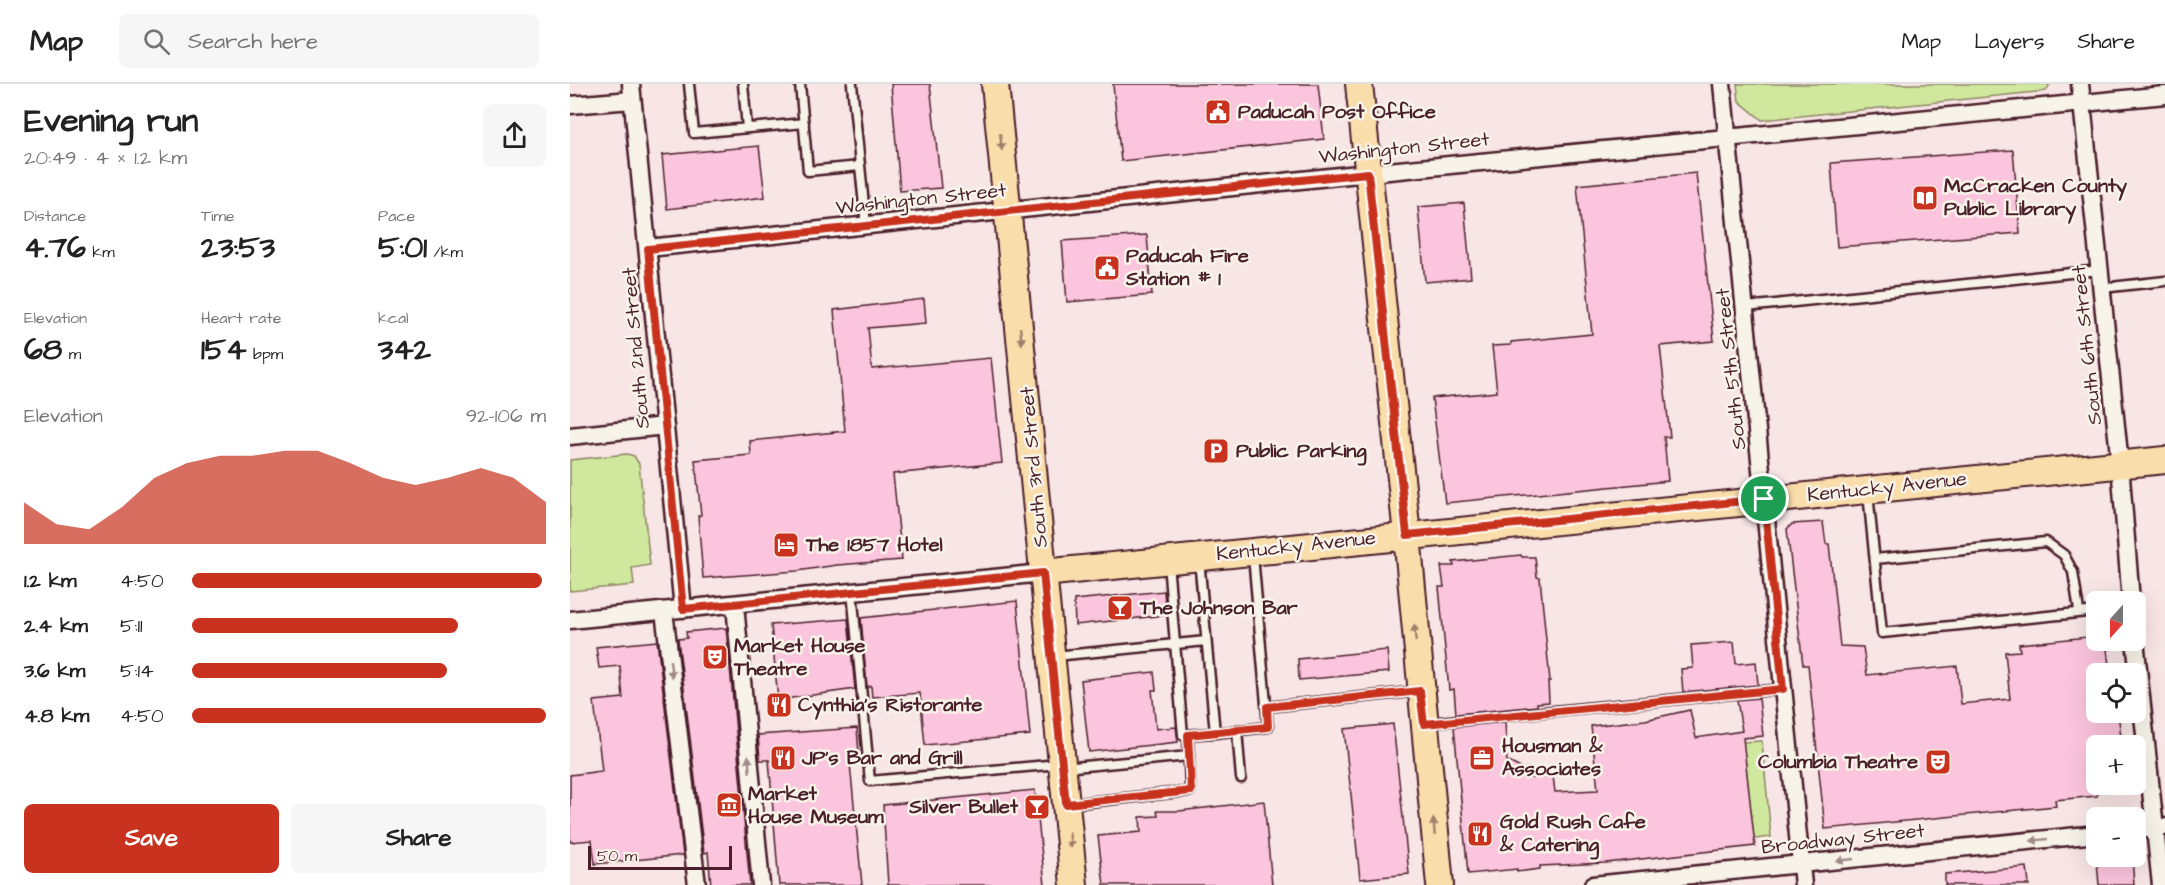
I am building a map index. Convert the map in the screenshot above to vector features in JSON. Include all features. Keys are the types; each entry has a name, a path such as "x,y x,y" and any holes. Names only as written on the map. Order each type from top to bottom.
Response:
{"main road":[{"name":"South 3rd Street","path":"995,84 1074,885"},
{"path":"1359,84 1407,535 1440,885"},
{"name":"Kentucky Avenue","path":"1043,573 2165,460"}],"street":[{"name":"South 5th Street","path":"1722,84 1803,885"},
{"name":"South 6th Street","path":"2080,84 2131,591"},
{"path":"570,105 632,92"},
{"name":"South 2nd Street","path":"632,92 683,609"},
{"name":"Washington Street","path":"648,249 1368,173 2165,95"},
{"path":"570,436 664,426"},
{"name":"Kentucky Avenue","path":"570,620 1043,573"},
{"path":"735,605 761,885"},
{"path":"663,611 697,885"},
{"path":"2136,651 2160,827 2161,885"},
{"name":"Broadway Street","path":"1593,885 2086,835"}],"lane":[{"path":"689,84 694,133 804,123"},
{"path":"743,84 747,128"},
{"path":"800,84 808,171 860,166"},
{"path":"852,84 867,226"},
{"path":"1746,307 2100,270"},
{"path":"2102,288 2165,281"},
{"path":"1868,489 1882,633 2086,611"},
{"path":"1875,559 2046,542 2064,555 2073,572 2079,611"},
{"path":"1168,560 1183,735 1215,733 1268,727 1252,551"},
{"path":"1199,556 1215,733"},
{"path":"852,591 870,781 1189,756"},
{"path":"1052,657 1206,640"},
{"path":"1424,724 1783,689"},
{"path":"1267,707 1420,691"},
{"path":"1237,730 1241,778"},
{"path":"1066,804 1191,791 1188,735"}],"green space":[{"path":"1737,84 2050,84 2046,91 1762,120 1739,101"},
{"path":"627,454 634,456 639,464 650,565 632,568 634,585 570,591 570,460"},
{"path":"1762,741 1771,837 1754,839 1743,742"}],"building":[{"path":"891,84 930,84 941,188 900,191"},
{"name":"Paducah Post Office","path":"1113,84 1318,84 1324,139 1121,161"},
{"path":"759,146 765,197 667,209 662,155"},
{"name":"McCracken County Public Library","path":"2013,150 2020,233 1837,247 1831,163"},
{"path":"1696,173 1714,341 1660,346 1670,437 1664,437 1668,481 1445,503 1432,398 1497,392 1492,346 1592,334 1577,185"},
{"path":"1464,203 1471,278 1425,282 1418,207"},
{"name":"Paducah Fire Station # 1","path":"1147,235 1152,295 1067,302 1062,241"},
{"path":"924,299 926,323 868,328 872,369 991,358 1002,463 893,474 902,560 703,578 698,516 701,515 695,460 751,455 750,441 845,431 834,310"},
{"path":"1823,522 1826,544 1829,544 1840,646 1863,647 1867,675 1957,666 1961,704 2010,699 2005,652 2020,651 2019,644 2086,637 2086,651 2107,651 2109,663 2086,663 2086,723 2119,723 2121,735 2086,735 2086,795 2097,796 2055,800 2056,806 1825,829 1808,665 1803,665 1787,529 1792,524"},
{"path":"1521,555 1522,557 1535,557 1537,577 1540,578 1550,681 1548,681 1549,702 1537,703 1537,706 1456,714 1454,689 1449,690 1439,587 1444,587 1441,566 1454,566 1453,562"},
{"name":"The Johnson Bar","path":"1164,591 1166,615 1075,625 1074,600"},
{"path":"1017,601 1030,735 925,745 920,693 872,697 871,686 867,687 861,618"},
{"path":"848,619 855,689 778,700 771,625"},
{"path":"726,628 750,885 711,885 708,852 704,853 678,639 687,638 686,632"},
{"path":"657,641 683,855 595,864 592,840 570,842 570,775 602,771 594,701 623,698 620,666 599,668 596,647"},
{"path":"1734,642 1736,664 1756,662 1758,685 1683,692 1681,669 1693,668 1691,645"},
{"path":"1387,650 1389,672 1299,680 1298,659"},
{"path":"1154,672 1156,690 1152,690 1156,729 1176,727 1178,742 1089,752 1081,680"},
{"path":"1759,698 1763,736 1743,738 1755,846 1606,863 1540,866 1540,869 1517,872 1517,869 1468,874 1454,727 1505,722 1507,761 1522,769 1530,768 1531,778 1553,776 1555,792 1598,790 1591,726 1645,720 1690,710 1696,738 1742,731 1737,700"},
{"path":"1393,724 1409,874 1360,879 1344,729"},
{"path":"857,728 859,754 849,754 862,885 779,885 769,760 760,760 758,735"},
{"path":"1035,790 1045,885 888,885 883,805"},
{"path":"1264,801 1272,885 1104,885 1098,836 1141,832 1140,817 1158,816 1157,811 1179,811"},
{"path":"2027,867 2029,885 1945,885 1945,874"},
{"path":"2097,867 2133,867 2134,885 2099,885"}],"place":[{"name":"Paducah Post Office","path":"1218,112"},
{"name":"McCracken County Public Library","path":"1925,198"},
{"name":"Paducah Fire Station # 1","path":"1107,268"},
{"name":"Public Parking","path":"1216,451"},
{"name":"The 1857 Hotel","path":"786,545"},
{"name":"The Johnson Bar","path":"1120,608"},
{"name":"Market House Theatre","path":"715,657"},
{"name":"Cynthia's Ristorante","path":"779,705"},
{"name":"JP's Bar and Grill","path":"783,758"},
{"name":"Housman & Associates","path":"1482,758"},
{"name":"Columbia Theatre","path":"1938,762"},
{"name":"Market House Museum","path":"729,805"},
{"name":"Silver Bullet","path":"1037,807"},
{"name":"Gold Rush Cafe & Catering","path":"1480,834"}],"route":[{"path":"1368,173 1407,535 1764,499 1783,689 1424,724 1420,691 1267,707 1268,727 1188,735 1191,791 1066,804 1043,573 683,609 648,249 1368,173"}]}
